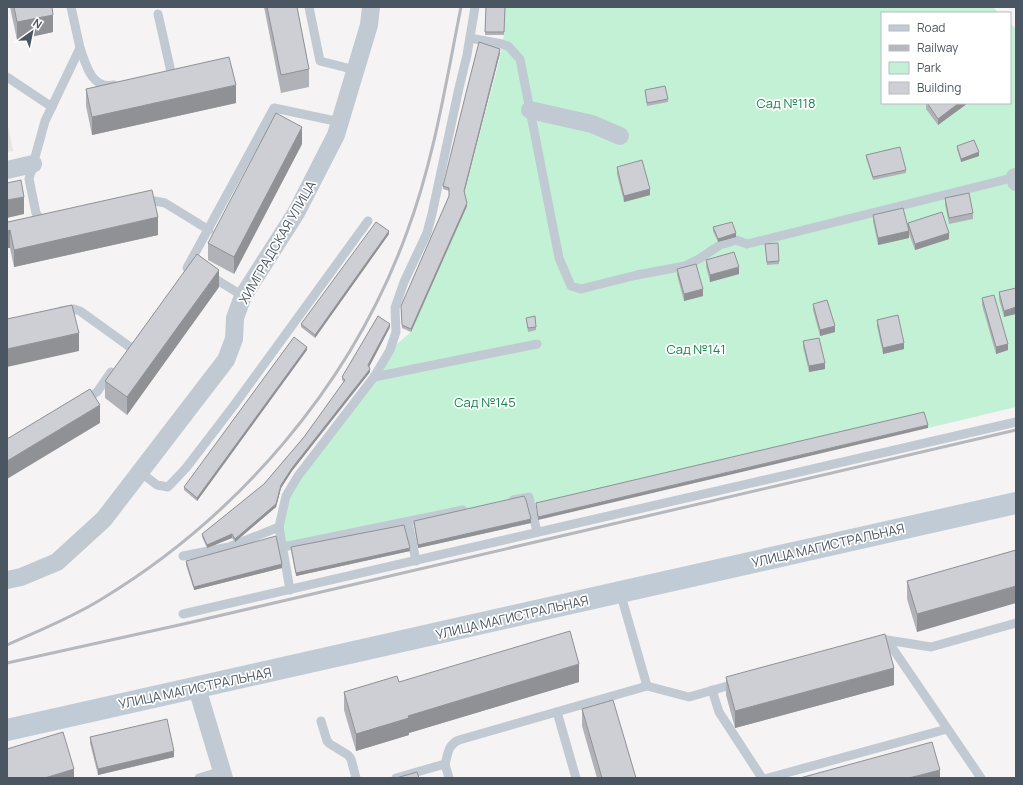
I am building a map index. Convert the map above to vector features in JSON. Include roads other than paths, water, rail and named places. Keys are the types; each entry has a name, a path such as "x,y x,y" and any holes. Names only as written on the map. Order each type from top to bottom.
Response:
{"main road":[{"name":"УЛИЦА МАГИСТРАЛЬНАЯ","path":"7,730 1016,503"}],"street":[{"name":"ХИМГРАДСКАЯ УЛИЦА","path":"7,580 21,577 57,562 104,519 226,360 234,340 235,318 243,296 296,213 336,135 369,25 371,7"},
{"path":"530,110 592,124 620,136"},
{"path":"7,170 33,164"},
{"path":"197,688 223,775"}],"lane":[{"path":"71,7 80,48 87,68 99,84 104,86 126,83"},
{"path":"309,7 320,61 355,70"},
{"path":"290,590 280,527 286,496 298,476 374,377 390,350 396,332 395,308 404,282 427,233 432,214 470,38 475,7"},
{"path":"158,14 171,73"},
{"path":"470,38 508,46 520,59 559,258 572,286 581,290 637,275 685,266 700,259 720,245 736,240 747,244 1016,179"},
{"path":"54,223 46,223 40,219 36,213 29,179 45,121 80,48"},
{"path":"7,77 52,107"},
{"path":"182,276 198,267 209,230 274,108 340,122"},
{"path":"138,204 155,201 165,203 209,230"},
{"path":"140,472 157,485 168,486 186,468 368,221"},
{"path":"198,267 243,296"},
{"path":"52,313 74,309 80,310 130,347"},
{"path":"374,377 537,344"},
{"path":"71,407 97,392 116,366"},
{"path":"183,614 1016,422"},
{"path":"506,502 529,497 538,532"},
{"path":"283,547 476,508"},
{"path":"408,522 416,560"},
{"path":"183,556 229,548 280,527"},
{"path":"620,592 646,686"},
{"path":"865,647 888,640 931,647 1016,623"},
{"path":"888,640 981,778"},
{"path":"449,778 445,764 450,746 454,742 646,686 689,697 750,679"},
{"path":"712,690 719,712 762,778"},
{"path":"557,712 576,778"},
{"path":"321,722 327,741 348,755 351,759 356,778"},
{"path":"768,778 947,729"},
{"path":"396,778 445,764"},
{"path":"199,778 223,775"}],"railway":[{"path":"7,645 89,607 151,567 198,529 243,487 285,442 322,393 355,342 384,288 407,232 425,177 432,149 461,7"},
{"path":"7,663 188,623 1016,430"}],"park label":[{"name":"Сад №118","path":"786,103"},
{"name":"Сад №141","path":"696,349"},
{"name":"Сад №145","path":"485,402"}]}
